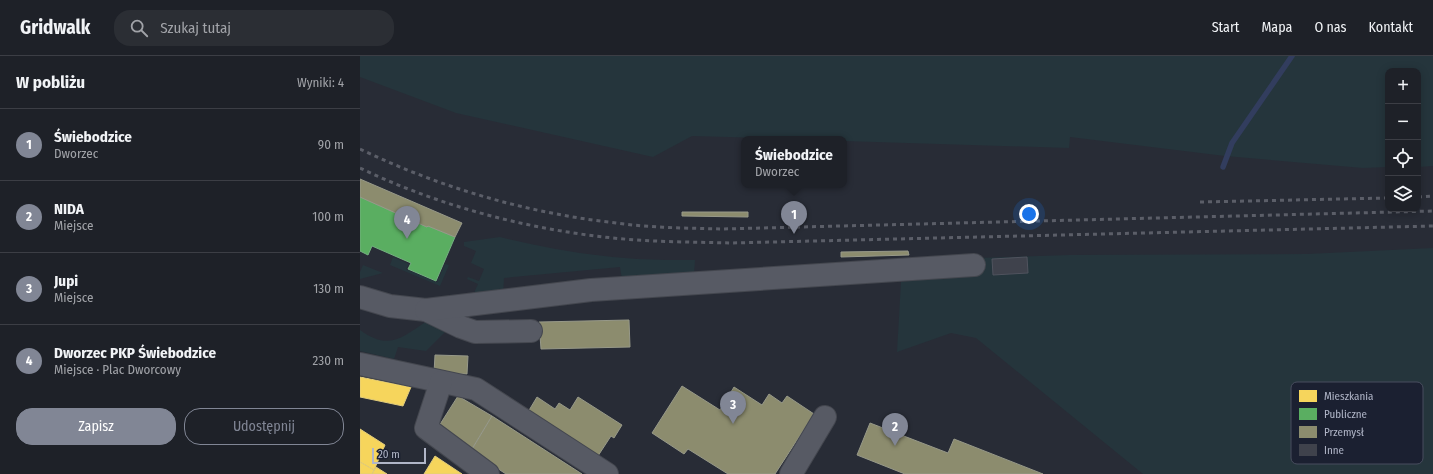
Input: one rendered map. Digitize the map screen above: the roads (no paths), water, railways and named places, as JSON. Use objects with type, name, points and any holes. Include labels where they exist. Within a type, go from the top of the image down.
[{"type":"street","points":[[360,297],[390,306],[426,310],[591,290],[974,265]]},
{"type":"street","points":[[426,310],[475,332],[531,331]]},
{"type":"street","points":[[360,364],[476,389],[606,474]]},
{"type":"street","points":[[434,381],[426,428],[488,474]]},
{"type":"street","points":[[791,474],[825,417]]},
{"type":"waterway","points":[[1223,167],[1232,143],[1292,56]]},
{"type":"railway","points":[[360,149],[422,176],[485,197],[550,213],[583,219],[656,227],[722,229],[1433,211]]},
{"type":"railway","points":[[360,168],[421,194],[484,214],[516,222],[580,234],[672,242],[731,243],[1433,226]]},
{"type":"railway","points":[[1421,197],[1433,196]]},
{"type":"railway","points":[[1200,202],[1385,198]]},
{"type":"place","name":"Świebodzice","points":[[794,234]]},
{"type":"place","name":"Dworzec PKP Świebodzice","points":[[407,239]]},
{"type":"place","name":"Jupi","points":[[733,424]]},
{"type":"place","name":"NIDA","points":[[895,446]]}]
